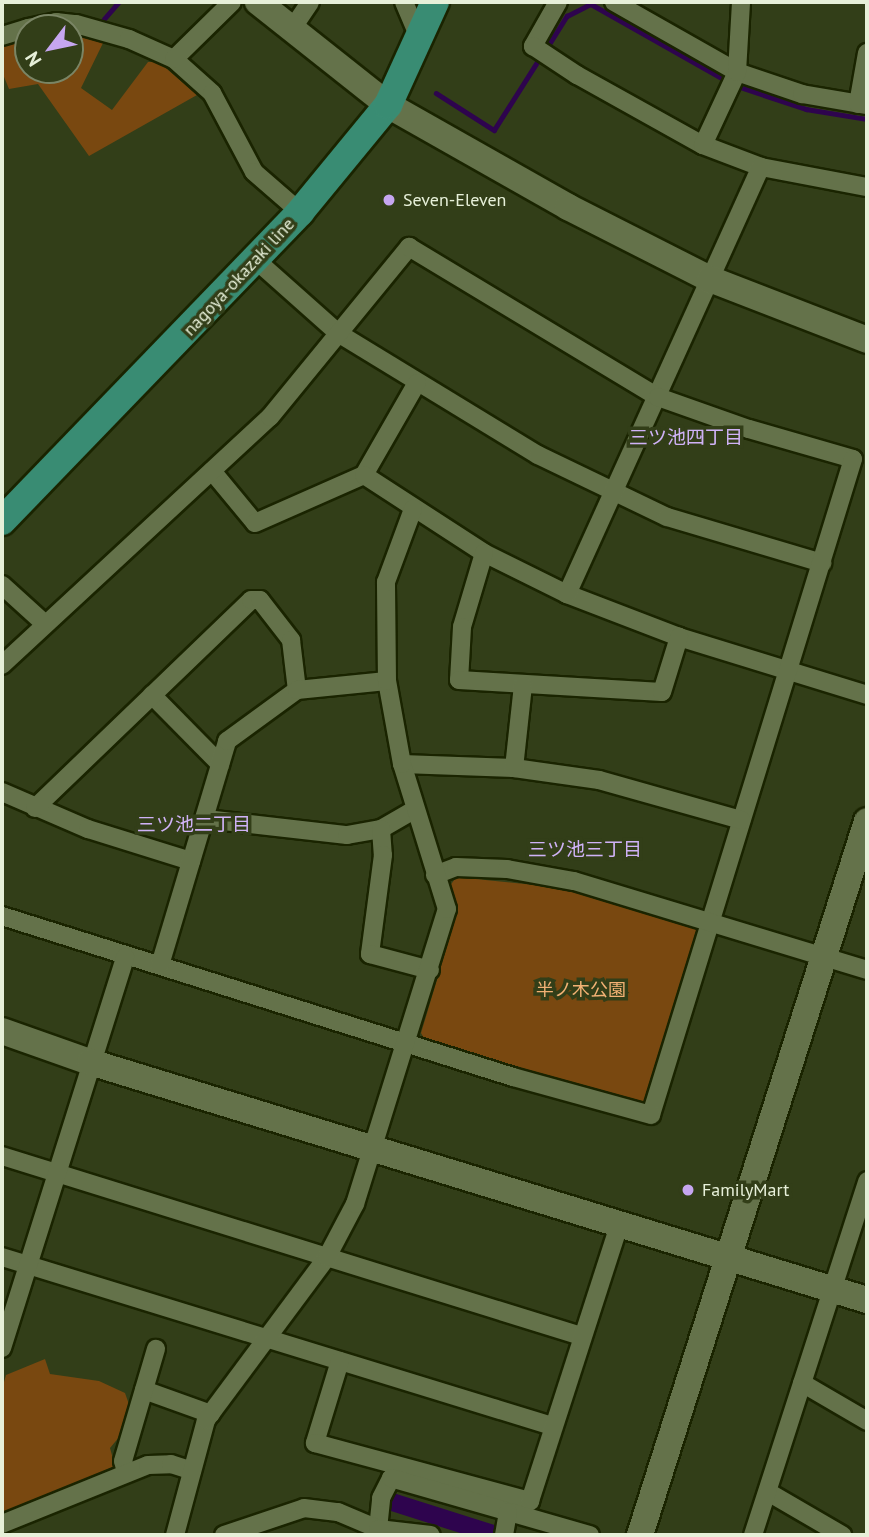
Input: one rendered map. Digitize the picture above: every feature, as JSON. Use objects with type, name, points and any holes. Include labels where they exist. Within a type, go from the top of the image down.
[{"type":"main road","name":"nagoya-okazaki line","points":[[2,521],[257,261],[300,212],[388,106],[435,2]]},
{"type":"street","points":[[174,59],[232,2]]},
{"type":"street","points":[[258,2],[388,106],[568,207],[710,279],[867,340]]},
{"type":"street","points":[[292,29],[310,2]]},
{"type":"street","points":[[404,2],[418,35]]},
{"type":"street","points":[[558,2],[533,46],[703,145],[761,167],[867,187]]},
{"type":"street","points":[[614,2],[737,72],[802,94],[863,105],[867,53]]},
{"type":"street","points":[[703,145],[737,72],[741,2]]},
{"type":"street","points":[[84,26],[129,39],[174,59],[212,93],[254,172],[300,212]]},
{"type":"street","points":[[567,594],[761,167]]},
{"type":"street","points":[[2,665],[270,417],[409,247],[658,397],[749,429],[853,458],[651,1115],[408,1044],[160,965],[125,957],[2,916]]},
{"type":"street","points":[[257,261],[338,333],[417,383],[614,494],[679,521],[822,563]]},
{"type":"street","points":[[212,471],[255,523],[365,475],[417,383]]},
{"type":"street","points":[[365,475],[413,509],[484,553],[567,594],[679,637],[867,695]]},
{"type":"street","points":[[175,1535],[211,1414],[270,1340],[327,1257],[355,1205],[408,1044],[447,909],[414,810],[402,764],[387,681],[386,582],[413,509]]},
{"type":"street","points":[[484,553],[462,627],[459,680],[662,692],[679,637]]},
{"type":"street","points":[[2,585],[45,624]]},
{"type":"street","points":[[35,808],[251,600],[260,600],[290,640],[297,690]]},
{"type":"street","points":[[160,965],[206,819],[227,741],[297,690],[387,681]]},
{"type":"street","points":[[514,768],[523,685]]},
{"type":"street","points":[[152,695],[220,764]]},
{"type":"street","points":[[402,764],[514,768],[599,780],[741,820]]},
{"type":"street","points":[[2,792],[35,808],[191,861]]},
{"type":"street","points":[[206,819],[346,835],[381,829],[414,810]]},
{"type":"street","points":[[640,1535],[867,821]]},
{"type":"street","points":[[381,829],[383,855],[370,954],[430,970]]},
{"type":"street","points":[[435,874],[456,867],[507,869],[574,881],[711,920],[867,970]]},
{"type":"street","points":[[2,1348],[125,957]]},
{"type":"street","points":[[2,1031],[90,1062],[728,1258],[832,1287],[867,1300]]},
{"type":"street","points":[[2,1156],[581,1336]]},
{"type":"street","points":[[753,1535],[832,1287],[866,1193]]},
{"type":"street","points":[[340,1361],[315,1443],[530,1501],[581,1336],[620,1223]]},
{"type":"street","points":[[2,1257],[552,1426]]},
{"type":"street","points":[[126,1472],[122,1461],[156,1349]]},
{"type":"street","points":[[802,1383],[867,1421]]},
{"type":"street","points":[[144,1390],[211,1414]]},
{"type":"street","points":[[2,1524],[126,1472],[171,1464],[192,1471]]},
{"type":"street","points":[[378,1529],[381,1498],[391,1478],[590,1535]]},
{"type":"street","points":[[768,1492],[842,1535]]},
{"type":"street","points":[[224,1535],[304,1508],[338,1512],[378,1529],[431,1535]]},
{"type":"street","points":[[504,1535],[508,1512]]},
{"type":"green space","points":[[84,35],[104,41],[84,82]]},
{"type":"green space","points":[[14,39],[14,84],[38,84],[9,89],[2,72],[2,43]]},
{"type":"green space","points":[[148,62],[159,62],[197,95],[89,156],[38,84],[83,84],[81,88],[112,110]]},
{"type":"green space","name":"半ノ木公園","points":[[456,877],[563,888],[694,926],[699,934],[646,1103],[641,1105],[425,1040],[421,1033],[454,923],[450,886]]},
{"type":"green space","points":[[45,1359],[50,1374],[99,1381],[125,1393],[131,1410],[125,1430],[110,1448],[115,1466],[2,1518],[2,1389],[6,1375]]},
{"type":"waterway","points":[[104,19],[119,2]]},
{"type":"waterway","points":[[546,49],[567,16],[591,4],[729,82]]},
{"type":"waterway","points":[[436,93],[494,130],[541,56]]},
{"type":"waterway","points":[[737,86],[806,109],[867,119]]},
{"type":"waterway","points":[[389,1501],[496,1535]]},
{"type":"place","name":"Seven-Eleven","points":[[389,200]]},
{"type":"place","name":"FamilyMart","points":[[688,1190]]},
{"type":"district","name":"三ツ池四丁目","points":[[686,438]]},
{"type":"district","name":"三ツ池二丁目","points":[[194,825]]},
{"type":"district","name":"三ツ池三丁目","points":[[585,850]]}]
